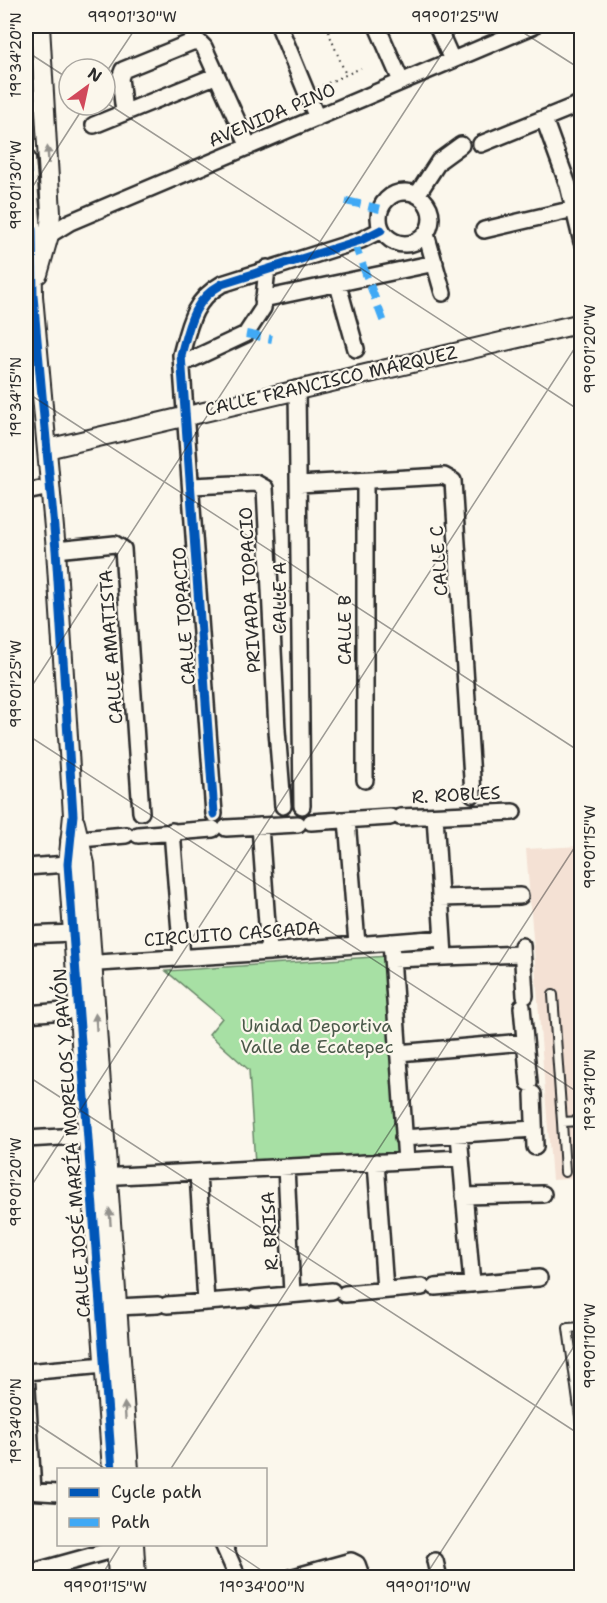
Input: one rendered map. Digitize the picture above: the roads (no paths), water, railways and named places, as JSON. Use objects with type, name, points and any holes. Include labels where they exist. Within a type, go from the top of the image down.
[{"type":"street","name":"CALLE JOSÉ MARÍA MORELOS Y PAVÓN","points":[[33,296],[49,235],[51,213],[40,26]]},
{"type":"street","points":[[279,26],[317,117]]},
{"type":"street","points":[[377,26],[401,81]]},
{"type":"street","points":[[437,26],[452,60]]},
{"type":"street","name":"AVENIDA PINO","points":[[29,253],[49,235],[70,222],[533,26]]},
{"type":"street","points":[[124,112],[120,78],[123,70],[192,42],[202,44],[249,147]]},
{"type":"street","points":[[94,125],[215,76]]},
{"type":"street","points":[[481,144],[582,103]]},
{"type":"street","points":[[544,118],[561,162],[582,242]]},
{"type":"street","points":[[417,195],[439,161],[461,145]]},
{"type":"street","name":"CALLE JOSÉ MARÍA MORELOS Y PAVÓN","points":[[26,159],[29,253],[56,550],[75,840],[85,864],[84,964],[112,1364],[112,1468]]},
{"type":"street","points":[[403,192],[417,195],[426,202],[430,213],[430,224],[426,234],[415,242],[402,244],[390,240],[381,230],[378,219],[380,209],[389,197],[403,192]]},
{"type":"street","points":[[484,230],[574,209]]},
{"type":"street","name":"CALLE TOPACIO","points":[[218,824],[181,355],[191,315],[208,291],[222,284],[361,240],[381,230]]},
{"type":"street","points":[[426,234],[443,293]]},
{"type":"street","points":[[264,299],[435,263]]},
{"type":"street","points":[[182,364],[246,334],[257,321],[264,299],[267,268]]},
{"type":"street","points":[[338,285],[356,349]]},
{"type":"street","name":"CALLE FRANCISCO MÁRQUEZ","points":[[47,449],[582,323]]},
{"type":"street","name":"CALLE A","points":[[297,389],[302,806]]},
{"type":"street","name":"CALLE C","points":[[298,484],[444,476],[453,481],[473,794]]},
{"type":"street","name":"CALLE B","points":[[365,481],[365,780]]},
{"type":"street","name":"PRIVADA TOPACIO","points":[[192,486],[256,483],[265,488],[283,806]]},
{"type":"street","points":[[26,492],[50,487]]},
{"type":"street","name":"CALLE AMATISTA","points":[[56,550],[115,544],[123,549],[141,812]]},
{"type":"street","points":[[277,730],[300,729]]},
{"type":"street","name":"R. ROBLES","points":[[75,840],[172,831],[218,824],[260,826],[513,812]]},
{"type":"street","points":[[435,816],[444,956]]},
{"type":"street","points":[[347,820],[357,944]]},
{"type":"street","points":[[260,826],[269,952]]},
{"type":"street","points":[[172,831],[182,957]]},
{"type":"street","name":"CALLE JOSÉ MARÍA MORELOS Y PAVÓN","points":[[75,840],[69,864],[73,933],[84,964],[78,1010],[97,1135]]},
{"type":"street","points":[[26,867],[69,864]]},
{"type":"street","points":[[441,898],[520,896]]},
{"type":"street","points":[[26,935],[73,933]]},
{"type":"street","name":"CIRCUITO CASCADA","points":[[84,964],[442,938]]},
{"type":"street","points":[[391,942],[406,1161]]},
{"type":"street","points":[[392,959],[521,950],[524,1042],[536,1147]]},
{"type":"street","points":[[26,1014],[78,1010]]},
{"type":"street","points":[[398,1053],[524,1042]]},
{"type":"street","points":[[404,1138],[533,1129]]},
{"type":"street","points":[[26,1139],[97,1135]]},
{"type":"street","points":[[459,1135],[472,1284]]},
{"type":"street","points":[[100,1177],[461,1158]]},
{"type":"street","points":[[376,1162],[385,1290]]},
{"type":"street","name":"R. BRISA","points":[[286,1167],[292,1294]]},
{"type":"street","points":[[198,1173],[206,1302]]},
{"type":"street","name":"CALLE JOSÉ MARÍA MORELOS Y PAVÓN","points":[[100,1177],[117,1307],[112,1364],[129,1468]]},
{"type":"street","points":[[464,1196],[543,1194]]},
{"type":"street","name":"R. BRISA","points":[[117,1307],[539,1278]]},
{"type":"street","points":[[57,1493],[29,1491],[26,1372],[112,1364]]},
{"type":"street","points":[[134,1546],[136,1578]]},
{"type":"street","points":[[223,1546],[238,1578]]},
{"type":"street","points":[[26,1574],[116,1547],[118,1578]]},
{"type":"street","points":[[290,1578],[348,1561],[354,1562],[362,1578]]},
{"type":"street","points":[[435,1561],[439,1578]]},
{"type":"lane","points":[[553,995],[565,1172]]},
{"type":"lane","points":[[562,1122],[582,1121]]},
{"type":"lane","points":[[582,1327],[568,1328],[582,1431]]},
{"type":"park label","name":"Unidad Deportiva Valle de Ecatepec","points":[[317,1036]]}]
